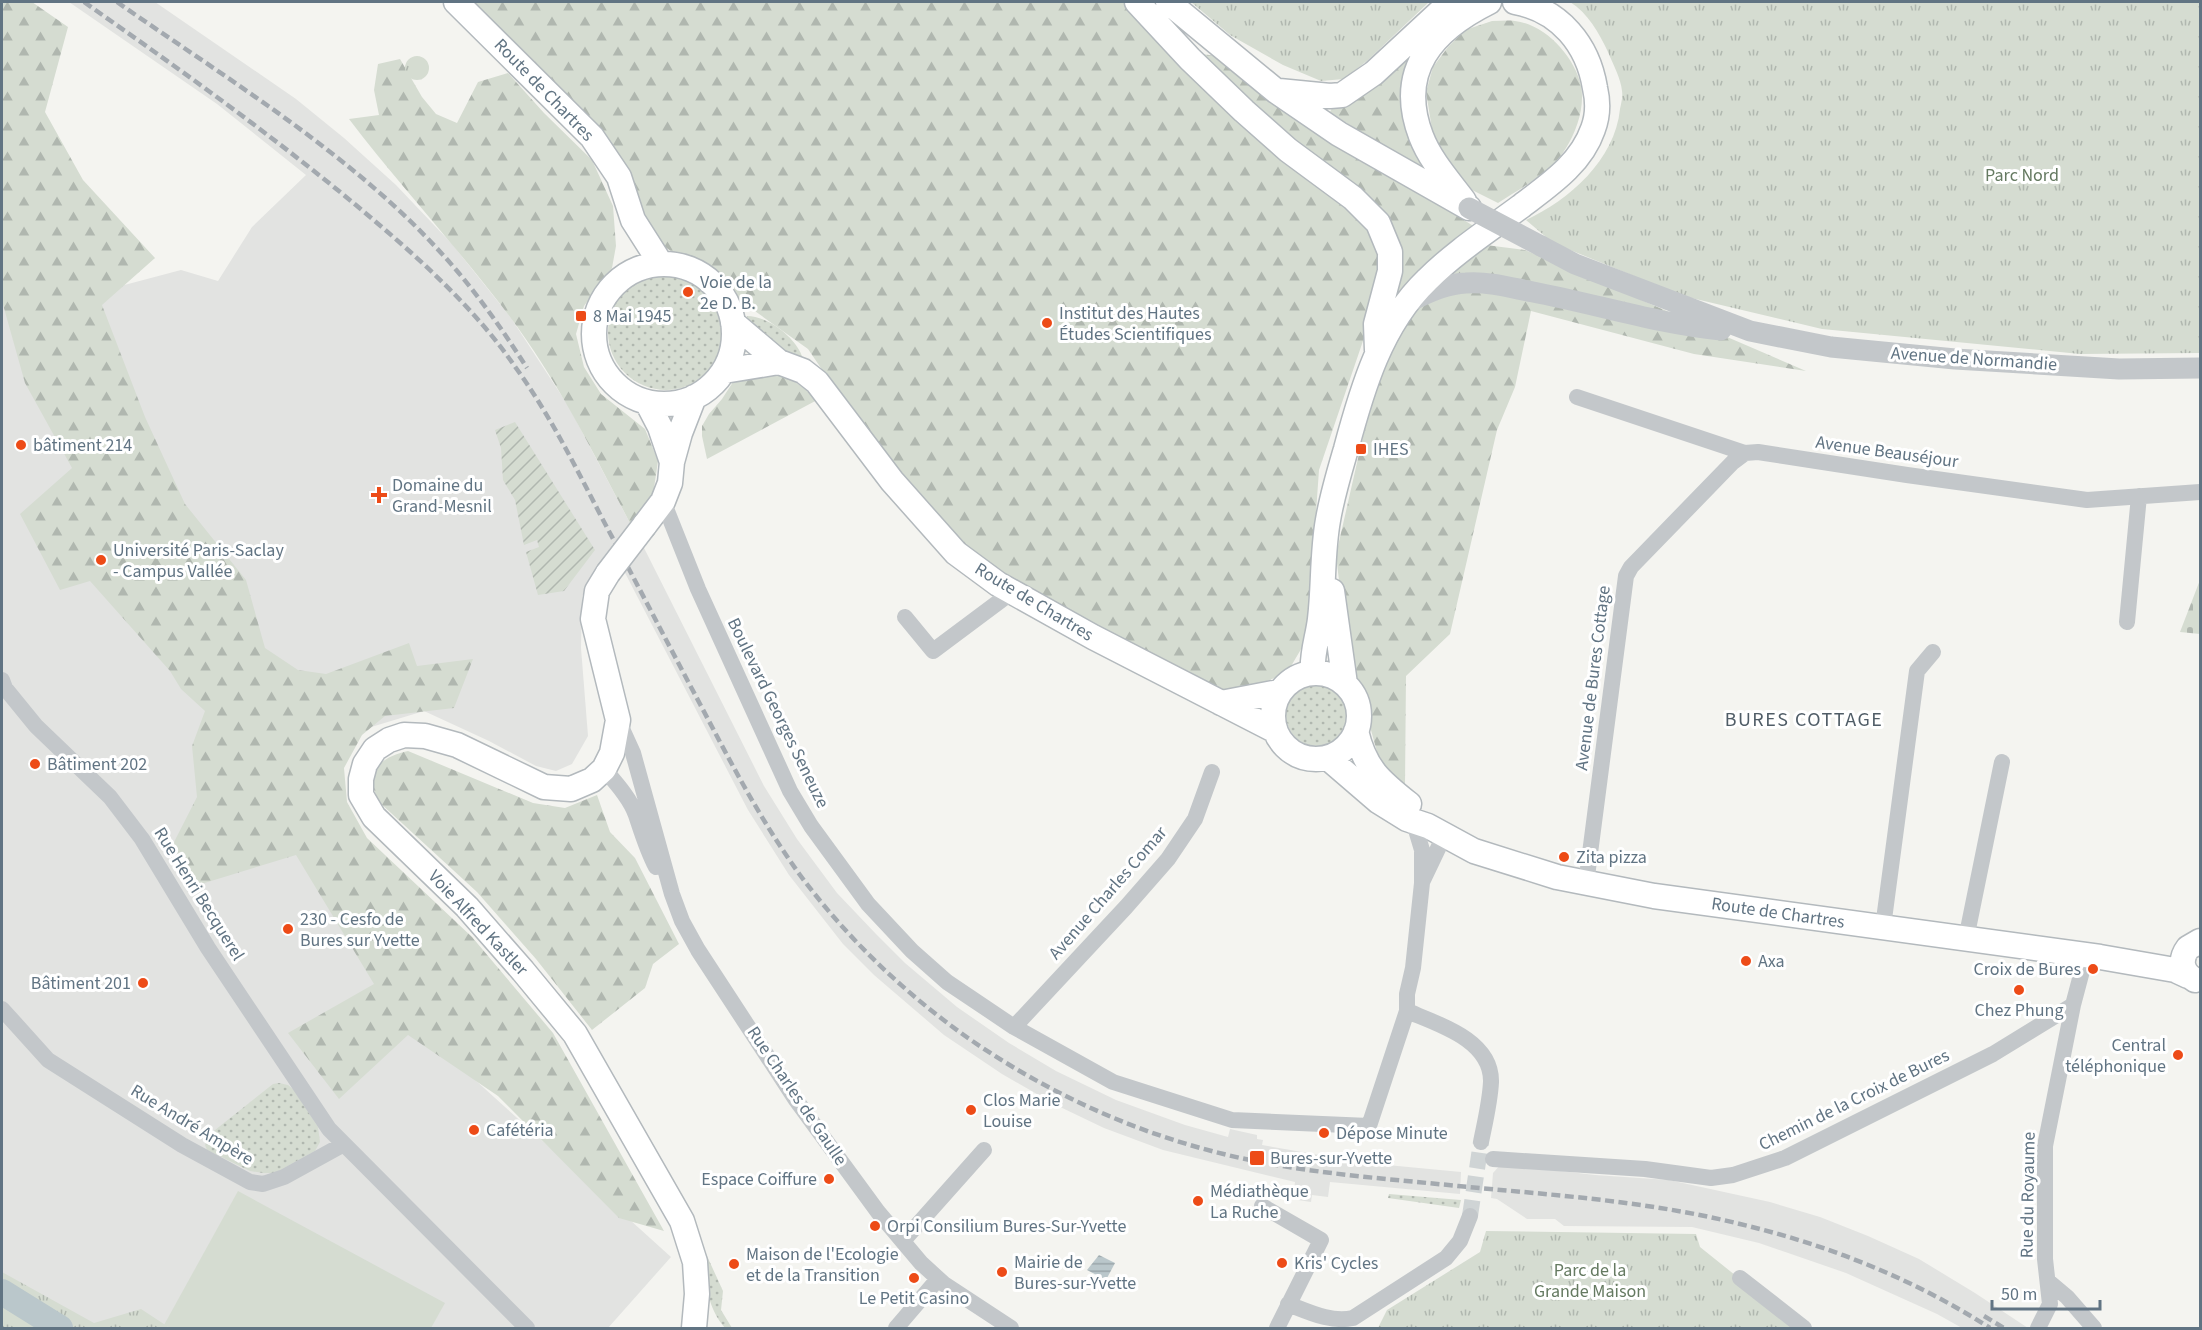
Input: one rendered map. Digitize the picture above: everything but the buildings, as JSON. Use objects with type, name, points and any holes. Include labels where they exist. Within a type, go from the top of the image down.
[{"type":"main road","name":"Route de Chartres","points":[[456,2],[592,137],[618,177],[633,220],[661,264]]},
{"type":"main road","points":[[1137,2],[1190,59],[1244,111],[1288,150],[1353,198],[1378,223],[1390,252],[1387,290],[1376,324],[1378,353]]},
{"type":"main road","points":[[1168,2],[1276,91],[1339,134],[1469,208]]},
{"type":"main road","points":[[1276,91],[1330,96],[1342,94],[1374,73],[1441,12],[1460,2],[1465,2]]},
{"type":"main road","points":[[1469,208],[1431,155],[1421,136],[1415,113],[1413,91],[1416,71],[1425,51],[1452,23],[1489,2]]},
{"type":"main road","points":[[1313,673],[1311,660],[1320,619],[1328,521],[1354,419],[1378,353],[1407,302],[1427,280],[1452,258],[1560,177],[1583,152],[1594,127],[1598,101],[1592,69],[1578,40],[1554,17],[1527,4],[1515,2]]},
{"type":"main road","name":"Route de Chartres","points":[[628,273],[633,220]]},
{"type":"main road","points":[[661,264],[682,267],[702,275],[718,290],[729,308],[733,323],[734,339],[731,356],[724,371],[711,386],[694,398],[671,404],[648,402],[630,396],[615,385],[604,370],[596,353],[593,335],[596,317],[603,299],[614,285],[628,273],[661,264]]},
{"type":"main road","name":"Route de Chartres","points":[[733,323],[779,362],[803,371],[817,382],[892,481],[956,553],[1012,592],[1093,637],[1274,730]]},
{"type":"main road","points":[[724,371],[779,362]]},
{"type":"main road","name":"Rue Charles de Gaulle","points":[[604,769],[612,753],[618,720],[593,619],[597,591],[663,501],[670,483],[672,462],[680,433],[694,398]]},
{"type":"main road","name":"Rue Charles de Gaulle","points":[[648,402],[660,427],[672,462]]},
{"type":"main road","points":[[1323,565],[1333,593],[1345,684],[1356,702],[1359,717],[1356,731],[1345,748],[1328,758],[1314,760],[1296,754],[1280,742],[1274,730],[1272,711],[1279,693],[1294,679],[1313,673],[1324,674],[1345,684]]},
{"type":"main road","points":[[1221,703],[1279,693]]},
{"type":"main road","name":"Route de Chartres","points":[[1356,731],[1363,756],[1377,778],[1408,804],[1426,827]]},
{"type":"main road","name":"Voie Alfred Kastler","points":[[604,769],[581,786],[558,790],[532,782],[457,745],[425,736],[404,735],[389,740],[375,749],[365,764],[361,779],[361,795],[374,817],[467,907],[575,1034],[682,1221],[695,1262],[698,1294],[694,1329]]},
{"type":"main road","name":"Route de Chartres","points":[[1328,758],[1378,801],[1464,847],[1501,861],[1586,884],[1642,894],[2138,963],[2154,968],[2175,970],[2194,979]]},
{"type":"main road","name":"Route de Chartres","points":[[2138,963],[2163,959],[2195,942]]},
{"type":"main road","points":[[2194,979],[2182,961],[2195,942]]},
{"type":"street","points":[[1469,208],[1575,264],[1750,331]]},
{"type":"street","points":[[1407,302],[1442,286],[1467,282],[1485,283],[1576,300],[1667,321],[1719,330],[1750,331]]},
{"type":"street","name":"Avenue de Normandie","points":[[1750,331],[1831,347],[1954,359],[2119,369],[2200,368]]},
{"type":"street","name":"Avenue Beauséjour","points":[[1577,397],[1745,453],[1758,452],[2087,500],[2200,492]]},
{"type":"street","name":"Avenue de Bures Cottage","points":[[1586,884],[1626,576],[1631,567],[1733,462],[1745,453]]},
{"type":"street","points":[[2127,622],[2139,496]]},
{"type":"street","name":"Boulevard Georges Seneuze","points":[[663,501],[698,589],[790,791],[867,904],[912,951],[947,982],[1014,1027],[1113,1082],[1232,1120],[1369,1126],[1407,1011]]},
{"type":"street","points":[[905,617],[933,651],[1012,592]]},
{"type":"street","points":[[1883,927],[1917,671],[1933,652]]},
{"type":"street","name":"Rue Henri Becquerel","points":[[2,680],[5,688],[36,726],[110,796],[142,839],[208,948],[329,1129],[344,1144]]},
{"type":"street","name":"Rue Charles de Gaulle","points":[[618,720],[633,753],[672,894],[682,921],[698,950],[796,1100],[878,1212],[921,1263],[941,1282],[1011,1329]]},
{"type":"street","points":[[1966,939],[2002,762]]},
{"type":"street","name":"Rue Charles de Gaulle","points":[[604,769],[618,785],[635,813],[651,857],[672,894]]},
{"type":"street","name":"Avenue Charles Comar","points":[[1014,1027],[1168,859],[1195,819],[1212,772]]},
{"type":"street","points":[[1422,883],[1421,839],[1416,830],[1426,827],[1422,883],[1413,968],[1407,994],[1407,1011],[1464,1038],[1473,1044],[1485,1060],[1491,1079],[1481,1142]]},
{"type":"street","name":"Rue du Royaume","points":[[2038,1329],[2050,1304],[2045,1259],[2045,1146],[2073,1005],[2086,956]]},
{"type":"street","name":"Chemin de la Croix de Bures","points":[[1493,1159],[1645,1169],[1711,1178],[1733,1176],[1785,1158],[1993,1054],[2073,1005]]},
{"type":"street","name":"Rue André Ampère","points":[[2,1009],[48,1060],[182,1145],[250,1182],[263,1184],[284,1177],[344,1144]]},
{"type":"street","points":[[344,1144],[527,1329]]},
{"type":"street","points":[[903,1241],[984,1150]]},
{"type":"street","points":[[1262,1206],[1321,1240],[1277,1329]]},
{"type":"street","points":[[1288,1304],[1330,1319],[1353,1318],[1446,1258],[1460,1241],[1470,1215]]},
{"type":"street","points":[[1740,1278],[1804,1329]]},
{"type":"street","points":[[2048,1281],[2067,1297],[2094,1329]]},
{"type":"street","points":[[896,1329],[941,1282]]},
{"type":"shaded area","name":"Université Paris-Saclay - Campus Vallée","points":[[2,2],[43,111],[98,292],[181,270],[218,281],[252,227],[306,175],[217,104],[69,2],[155,2],[296,99],[344,138],[396,185],[452,244],[511,318],[569,407],[631,525],[593,576],[582,596],[581,648],[588,736],[572,764],[556,771],[536,766],[424,711],[368,728],[262,773],[422,1032],[671,1257],[608,1328],[2,1328]]},
{"type":"shaded area","points":[[642,544],[764,786],[797,839],[837,893],[876,934],[905,963],[957,1007],[1009,1043],[1056,1071],[1116,1100],[1185,1125],[1228,1137],[1230,1129],[1257,1135],[1257,1139],[1263,1140],[1262,1145],[1366,1163],[1461,1172],[1460,1194],[1330,1182],[1328,1197],[1312,1195],[1311,1202],[1298,1200],[1299,1192],[1294,1191],[1295,1182],[1163,1150],[1104,1128],[1056,1105],[1002,1074],[944,1035],[874,975],[843,944],[789,875],[748,810],[623,569]]},
{"type":"shaded area","points":[[1501,1164],[1595,1175],[1669,1180],[1770,1202],[1820,1217],[1919,1259],[2028,1328],[1962,1328],[1937,1314],[1846,1273],[1759,1243],[1692,1227],[1564,1226],[1555,1219],[1527,1219],[1497,1199],[1491,1198],[1493,1173]]},
{"type":"shaded area","points":[[1099,1255],[1115,1263],[1106,1280],[1087,1270]]},
{"type":"green space","points":[[2,2],[32,2],[68,27],[45,112],[83,180],[155,258],[102,305],[145,417],[185,504],[246,580],[265,648],[298,670],[326,674],[409,643],[417,666],[473,659],[454,708],[385,716],[362,735],[344,768],[347,802],[367,838],[472,937],[553,1033],[664,1231],[619,1218],[498,1096],[408,1035],[339,1099],[288,1033],[374,984],[296,855],[198,885],[172,846],[197,797],[192,746],[205,711],[181,689],[170,671],[90,581],[60,590],[20,514],[72,468],[25,383],[2,301]]},
{"type":"green space","name":"Institut des Hautes Études Scientifiques","points":[[469,2],[1128,2],[1166,48],[1215,56],[1325,133],[1475,227],[1364,338],[1319,470],[1307,639],[1287,673],[1237,693],[1206,688],[1020,589],[959,546],[893,474],[808,349],[661,244],[543,71]]},
{"type":"green space","points":[[1191,2],[1429,2],[1368,60],[1344,79],[1321,81],[1283,65],[1230,35]]},
{"type":"green space","name":"Parc Nord","points":[[1570,2],[2200,2],[2200,353],[2080,354],[1822,329],[1683,296],[1553,243],[1526,220],[1542,212],[1573,190],[1599,161],[1616,128],[1622,96],[1618,77],[1601,38],[1588,18]]},
{"type":"green space","points":[[1492,21],[1526,23],[1547,35],[1565,53],[1572,64],[1578,75],[1582,94],[1577,126],[1560,157],[1535,179],[1498,203],[1466,187],[1433,135],[1426,92],[1433,67],[1448,47],[1465,30]]},
{"type":"green space","points":[[1414,53],[1425,161],[1415,168],[1330,112],[1334,104]]},
{"type":"green space","points":[[417,56],[425,60],[429,68],[425,76],[417,80],[409,76],[405,68],[409,60]]},
{"type":"green space","points":[[400,59],[422,97],[436,114],[457,123],[478,82],[508,73],[544,113],[592,160],[613,206],[616,246],[612,268],[584,306],[576,334],[584,367],[601,394],[645,429],[658,461],[653,495],[631,525],[575,418],[527,341],[491,292],[349,119],[379,115],[374,90],[378,64]]},
{"type":"green space","points":[[1486,245],[1525,250],[1806,371],[1694,354],[1531,311],[1515,387],[1497,430],[1450,634],[1406,676],[1405,785],[1384,777],[1346,640],[1336,555],[1369,410],[1399,314]]},
{"type":"green space","points":[[666,274],[688,278],[707,291],[720,310],[724,332],[720,354],[707,373],[688,386],[666,390],[644,386],[625,373],[612,354],[608,332],[612,310],[625,291],[644,278]]},
{"type":"green space","points":[[747,316],[764,320],[781,330],[795,343],[803,359],[775,351],[747,323]]},
{"type":"green space","points":[[767,374],[788,377],[819,399],[707,459],[702,426],[709,414],[733,382]]},
{"type":"green space","points":[[515,422],[595,550],[564,591],[538,595],[526,552],[539,547],[537,540],[524,545],[515,500],[503,480],[501,448],[495,430]]},
{"type":"green space","points":[[2200,580],[2200,634],[2180,632]]},
{"type":"green space","points":[[1317,684],[1329,686],[1339,693],[1346,703],[1348,715],[1346,727],[1339,737],[1329,744],[1317,746],[1305,744],[1295,737],[1288,727],[1286,715],[1288,703],[1295,693],[1305,686]]},
{"type":"green space","points":[[408,751],[533,803],[565,808],[597,795],[610,832],[635,858],[679,944],[653,964],[645,988],[592,1030],[536,959],[477,892],[379,802],[369,778],[386,760]]},
{"type":"green space","points":[[273,1084],[288,1085],[294,1090],[318,1127],[320,1142],[315,1151],[275,1173],[263,1173],[250,1171],[207,1150],[205,1145],[210,1134]]},
{"type":"green space","points":[[238,1191],[445,1303],[431,1328],[171,1328],[164,1325]]},
{"type":"green space","points":[[1389,1194],[1461,1200],[1459,1208],[1388,1198]]},
{"type":"green space","name":"Parc de la Grande Maison","points":[[1486,1231],[1696,1234],[1700,1247],[1801,1328],[1378,1328],[1387,1310],[1480,1252]]},
{"type":"green space","points":[[702,1245],[723,1291],[721,1310],[732,1328],[725,1328],[713,1309],[705,1279]]},
{"type":"green space","points":[[2,1272],[94,1323],[141,1309],[170,1328],[2,1328]]},
{"type":"waterway","points":[[2,1292],[60,1328]]},
{"type":"tunnel","points":[[1470,1216],[1481,1142]]},
{"type":"railway","points":[[84,2],[286,149],[374,220],[440,279],[499,344],[551,422],[735,770],[786,855],[818,898],[856,942],[921,1002],[968,1038],[1000,1059],[1068,1097],[1138,1128],[1212,1151],[1301,1169],[1635,1204],[1705,1216],[1773,1232],[1838,1253],[1901,1279],[1990,1328]]},
{"type":"railway","points":[[117,2],[288,120],[370,184],[408,219],[455,268],[488,310],[527,368]]},
{"type":"railway","points":[[1984,1316],[2004,1328]]},
{"type":"place","name":"Voie de la 2e D. B.","points":[[688,292]]},
{"type":"place","name":"8 Mai 1945","points":[[581,316]]},
{"type":"place","name":"Institut des Hautes Études Scientifiques","points":[[1047,323]]},
{"type":"place","name":"bâtiment 214","points":[[21,445]]},
{"type":"place","name":"IHES","points":[[1361,449]]},
{"type":"place","name":"Domaine du Grand-Mesnil","points":[[379,495]]},
{"type":"place","name":"Université Paris-Saclay - Campus Vallée","points":[[101,560]]},
{"type":"place","name":"Bâtiment 202","points":[[35,764]]},
{"type":"place","name":"Zita pizza","points":[[1564,857]]},
{"type":"place","name":"230 - Cesfo de Bures sur Yvette","points":[[288,929]]},
{"type":"place","name":"Axa","points":[[1746,961]]},
{"type":"place","name":"Croix de Bures","points":[[2093,969]]},
{"type":"place","name":"Bâtiment 201","points":[[143,983]]},
{"type":"place","name":"Chez Phung","points":[[2019,990]]},
{"type":"place","name":"Central téléphonique","points":[[2178,1055]]},
{"type":"place","name":"Clos Marie Louise","points":[[971,1110]]},
{"type":"place","name":"Cafétéria","points":[[474,1130]]},
{"type":"place","name":"Dépose Minute","points":[[1324,1133]]},
{"type":"place","name":"Bures-sur-Yvette","points":[[1257,1158]]},
{"type":"place","name":"Espace Coiffure","points":[[829,1179]]},
{"type":"place","name":"Médiathèque La Ruche","points":[[1198,1201]]},
{"type":"place","name":"Orpi Consilium Bures-Sur-Yvette","points":[[875,1226]]},
{"type":"place","name":"Kris' Cycles","points":[[1282,1263]]},
{"type":"place","name":"Maison de l'Ecologie et de la Transition","points":[[734,1264]]},
{"type":"place","name":"Mairie de Bures-sur-Yvette","points":[[1002,1272]]},
{"type":"place","name":"Le Petit Casino","points":[[914,1278]]},
{"type":"district","name":"BURES COTTAGE","points":[[1804,720]]}]
